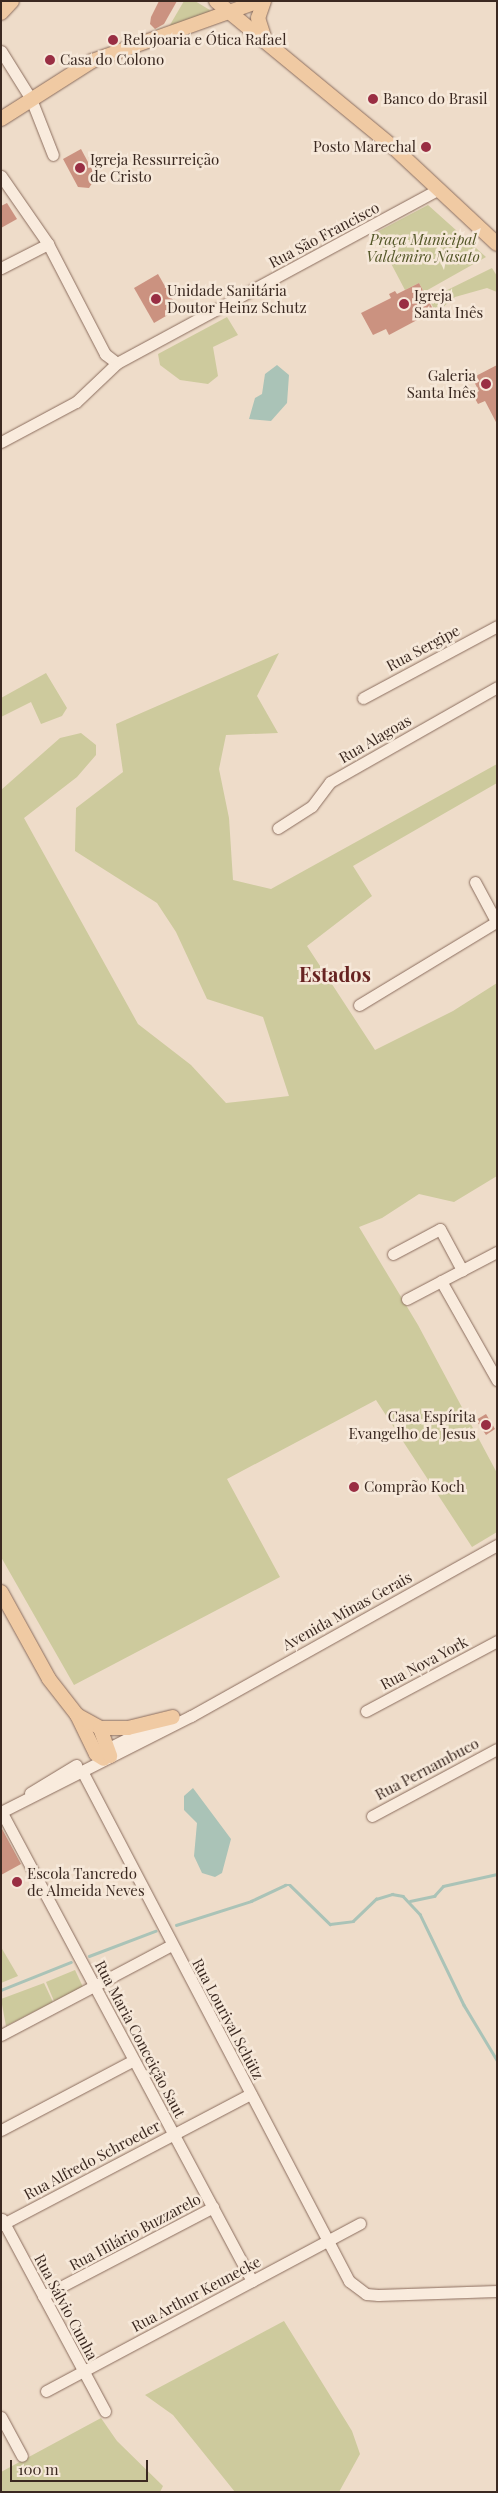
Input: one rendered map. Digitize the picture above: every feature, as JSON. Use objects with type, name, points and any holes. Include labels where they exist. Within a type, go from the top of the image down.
[{"type":"main road","points":[[1,13],[12,1]]},
{"type":"main road","points":[[216,1],[266,39],[439,189],[497,244]]},
{"type":"main road","points":[[1,119],[106,55],[234,13],[260,1]]},
{"type":"main road","points":[[264,1],[258,22],[266,39]]},
{"type":"main road","points":[[1,1592],[49,1679],[78,1715],[105,1754]]},
{"type":"main road","points":[[78,1715],[100,1728],[128,1728],[173,1717]]},
{"type":"main road","points":[[100,1728],[105,1754]]},
{"type":"street","points":[[1,51],[31,99],[53,155]]},
{"type":"street","points":[[1,176],[48,244],[105,354],[117,363]]},
{"type":"street","name":"Rua São Francisco","points":[[1,442],[76,402],[117,363],[439,189]]},
{"type":"street","points":[[1,268],[48,244]]},
{"type":"street","name":"Rua Sergipe","points":[[364,698],[497,626]]},
{"type":"street","name":"Rua Alagoas","points":[[278,828],[312,806],[330,782],[497,687]]},
{"type":"street","points":[[359,1005],[496,923],[475,882]]},
{"type":"street","points":[[393,1254],[440,1229],[462,1270]]},
{"type":"street","points":[[407,1299],[497,1252]]},
{"type":"street","points":[[441,1281],[497,1380]]},
{"type":"street","name":"Avenida Minas Gerais","points":[[3,1811],[49,1780],[212,1703],[497,1545]]},
{"type":"street","name":"Rua Nova York","points":[[366,1711],[497,1641]]},
{"type":"street","name":"Avenida Minas Gerais","points":[[3,1811],[82,1771],[105,1754],[173,1717],[212,1703]]},
{"type":"street","name":"Rua Pernambuco","points":[[372,1816],[497,1749]]},
{"type":"street","name":"Rua Lourival Schütz","points":[[82,1771],[349,2281],[366,2294],[378,2295],[497,2292]]},
{"type":"street","name":"Rua Maria Conceição Saut","points":[[3,1811],[252,2281]]},
{"type":"street","points":[[1,2035],[172,1945]]},
{"type":"street","points":[[1,2130],[134,2060]]},
{"type":"street","name":"Rua Alfredo Schroeder","points":[[2,2222],[251,2094]]},
{"type":"street","name":"Rua Hilário Buzzarelo","points":[[43,2296],[213,2208]]},
{"type":"street","name":"Rua Sálvio Cunha","points":[[2,2222],[105,2411]]},
{"type":"street","name":"Rua Arthur Keunecke","points":[[46,2391],[360,2223]]},
{"type":"street","points":[[1,2417],[22,2456]]},
{"type":"green space","points":[[184,1],[195,1],[218,15],[167,30]]},
{"type":"green space","name":"Praça Municipal Valdemiro Nasato","points":[[428,205],[486,257],[424,292],[419,283],[405,290],[375,233]]},
{"type":"green space","points":[[492,268],[497,276],[497,292],[487,288],[455,297],[436,313],[429,299]]},
{"type":"green space","points":[[227,317],[238,335],[213,347],[218,376],[208,384],[180,380],[160,365],[158,354]]},
{"type":"green space","points":[[279,653],[257,696],[278,733],[226,735],[219,769],[229,818],[233,880],[271,889],[497,764],[497,783],[353,866],[372,896],[307,946],[375,1050],[453,1011],[497,983],[497,1176],[454,1202],[419,1194],[382,1218],[359,1227],[418,1325],[497,1473],[497,1532],[472,1547],[376,1400],[227,1479],[280,1577],[74,1685],[1,1557],[1,790],[60,738],[81,733],[96,745],[96,755],[77,777],[24,818],[138,1024],[191,1065],[226,1103],[289,1096],[263,1017],[207,999],[176,932],[157,903],[75,851],[76,808],[123,772],[116,724]]},
{"type":"green space","points":[[46,673],[67,708],[62,716],[41,724],[31,702],[1,717],[1,698]]},
{"type":"green space","points":[[1,1947],[18,1976],[1,1983]]},
{"type":"green space","points":[[75,1970],[83,1987],[54,2001],[46,1982]]},
{"type":"green space","points":[[44,1983],[53,2002],[6,2026],[1,1999]]},
{"type":"green space","points":[[284,2321],[352,2431],[360,2454],[339,2492],[235,2492],[173,2415],[145,2395]]},
{"type":"green space","points":[[101,2418],[117,2441],[163,2486],[160,2492],[1,2492],[1,2472]]},
{"type":"shaded area","points":[[277,365],[289,375],[287,403],[271,421],[249,419],[255,398],[262,394],[265,374]]},
{"type":"shaded area","points":[[193,1788],[231,1839],[222,1873],[215,1877],[202,1873],[194,1856],[197,1823],[184,1810],[184,1796]]},
{"type":"building","points":[[159,1],[177,1],[164,24],[155,29],[150,24],[151,17]]},
{"type":"building","name":"Igreja Ressurreição de Cristo","points":[[81,149],[96,177],[89,188],[78,187],[63,159]]},
{"type":"building","points":[[7,203],[17,219],[1,228],[1,206]]},
{"type":"building","name":"Unidade Sanitária Doutor Heinz Schutz","points":[[158,274],[178,309],[154,323],[134,288]]},
{"type":"building","name":"Igreja Santa Inês","points":[[419,283],[434,311],[389,335],[386,329],[373,335],[361,313],[391,298],[389,294],[395,291],[397,294]]},
{"type":"building","name":"Galeria Santa Inês","points":[[497,365],[497,424],[485,401],[478,404],[473,395],[479,391],[472,378]]},
{"type":"building","name":"Casa Espírita Evangelho de Jesus","points":[[486,1414],[495,1429],[486,1435],[476,1420]]},
{"type":"building","points":[[1,1827],[21,1864],[1,1875]]},
{"type":"waterway","points":[[410,1901],[434,1896],[443,1886],[497,1874]]},
{"type":"waterway","points":[[176,1925],[251,1901],[285,1885],[290,1885],[330,1924],[353,1921],[376,1899],[392,1894],[403,1896],[420,1914],[464,2005],[497,2060]]},
{"type":"waterway","points":[[89,1956],[155,1931]]},
{"type":"waterway","points":[[1,1990],[71,1962]]},
{"type":"place","name":"Relojoaria e Ótica Rafael","points":[[113,40]]},
{"type":"place","name":"Casa do Colono","points":[[50,60]]},
{"type":"place","name":"Banco do Brasil","points":[[373,99]]},
{"type":"place","name":"Posto Marechal","points":[[426,147]]},
{"type":"place","name":"Igreja Ressurreição de Cristo","points":[[80,168]]},
{"type":"place","name":"Unidade Sanitária Doutor Heinz Schutz","points":[[156,299]]},
{"type":"place","name":"Igreja Santa Inês","points":[[404,304]]},
{"type":"place","name":"Galeria Santa Inês","points":[[486,384]]},
{"type":"place","name":"Casa Espírita Evangelho de Jesus","points":[[486,1425]]},
{"type":"place","name":"Comprão Koch","points":[[354,1487]]},
{"type":"place","name":"Escola Tancredo de Almeida Neves","points":[[17,1882]]},
{"type":"district","name":"Estados","points":[[335,973]]}]
